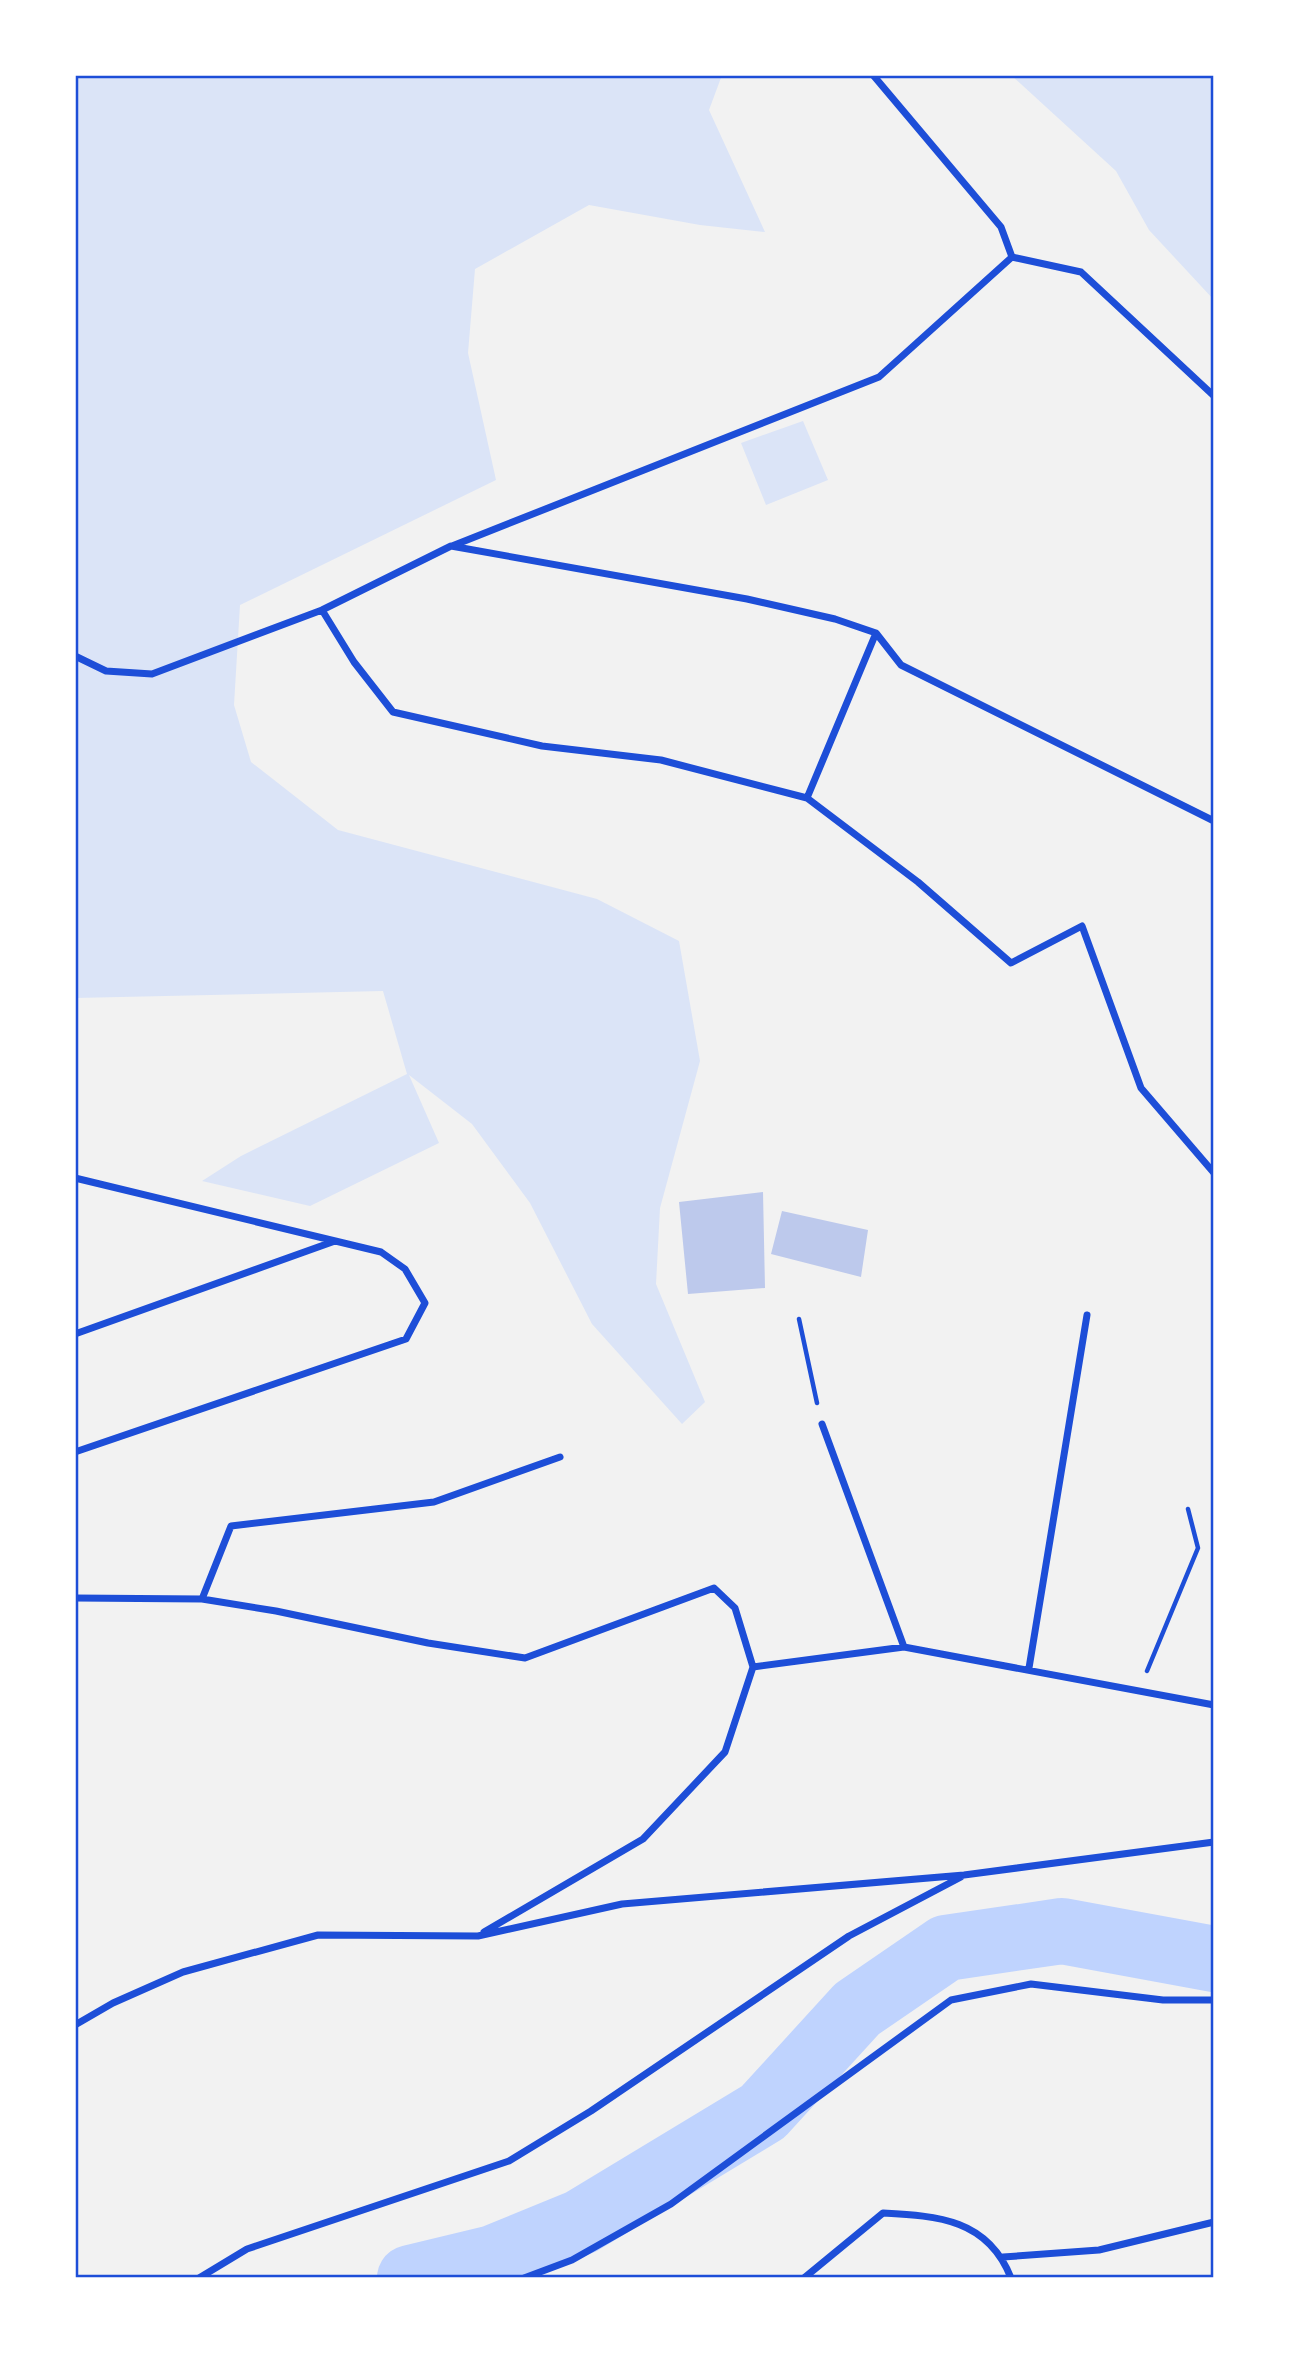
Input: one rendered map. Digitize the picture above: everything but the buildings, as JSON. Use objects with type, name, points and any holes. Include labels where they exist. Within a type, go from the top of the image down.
[{"type":"street","points":[[873,75],[1001,227],[1012,257]]},
{"type":"street","points":[[1012,257],[1082,272],[1214,396]]},
{"type":"street","points":[[75,656],[106,671],[152,674],[322,610],[451,546],[879,377],[1012,257]]},
{"type":"street","points":[[451,546],[747,599],[835,619],[876,633],[901,665],[1214,821]]},
{"type":"street","points":[[322,610],[354,662],[393,712],[542,746],[661,760],[807,798],[918,881],[1011,963],[1082,926],[1141,1088],[1214,1173]]},
{"type":"street","points":[[807,798],[876,633]]},
{"type":"street","points":[[75,1178],[381,1252],[405,1269],[425,1303],[406,1339],[75,1452]]},
{"type":"street","points":[[75,1334],[336,1241]]},
{"type":"street","points":[[1029,1668],[1087,1315]]},
{"type":"street","points":[[822,1423],[904,1647]]},
{"type":"street","points":[[202,1599],[231,1526],[434,1502],[560,1457]]},
{"type":"street","points":[[75,1598],[202,1599],[428,1643],[526,1658],[714,1588],[735,1608],[753,1667],[725,1752],[643,1839],[478,1936]]},
{"type":"street","points":[[753,1667],[904,1647],[1029,1668],[1214,1705]]},
{"type":"street","points":[[75,2025],[113,2003],[183,1972],[318,1935],[478,1936],[622,1904],[964,1875],[1214,1842]]},
{"type":"street","points":[[199,2278],[247,2249],[509,2161],[591,2111],[849,1936],[964,1875]]},
{"type":"street","points":[[524,2278],[572,2260],[671,2204],[951,2000],[1031,1984],[1163,2000],[1214,2000]]},
{"type":"street","points":[[804,2278],[883,2213],[929,2216],[972,2228],[1003,2257],[1011,2278]]},
{"type":"street","points":[[1003,2257],[1100,2250],[1214,2222]]},
{"type":"path","points":[[799,1319],[822,1423]]},
{"type":"path","points":[[1139,1690],[1198,1548],[1188,1509]]},
{"type":"shaded area","points":[[75,75],[722,75],[709,110],[765,232],[700,225],[589,205],[475,269],[468,353],[496,480],[240,605],[234,705],[251,762],[338,830],[597,899],[679,941],[700,1061],[660,1208],[656,1284],[705,1402],[682,1424],[592,1324],[530,1203],[472,1124],[409,1075],[439,1143],[310,1206],[202,1181],[241,1156],[407,1074],[383,991],[75,998]]},
{"type":"shaded area","points":[[1011,75],[1214,75],[1214,300],[1149,230],[1116,171]]},
{"type":"shaded area","points":[[803,421],[828,480],[766,505],[741,443]]},
{"type":"waterway","points":[[410,2278],[493,2258],[581,2222],[763,2112],[857,2009],[946,1948],[1062,1931],[1214,1959]]}]
